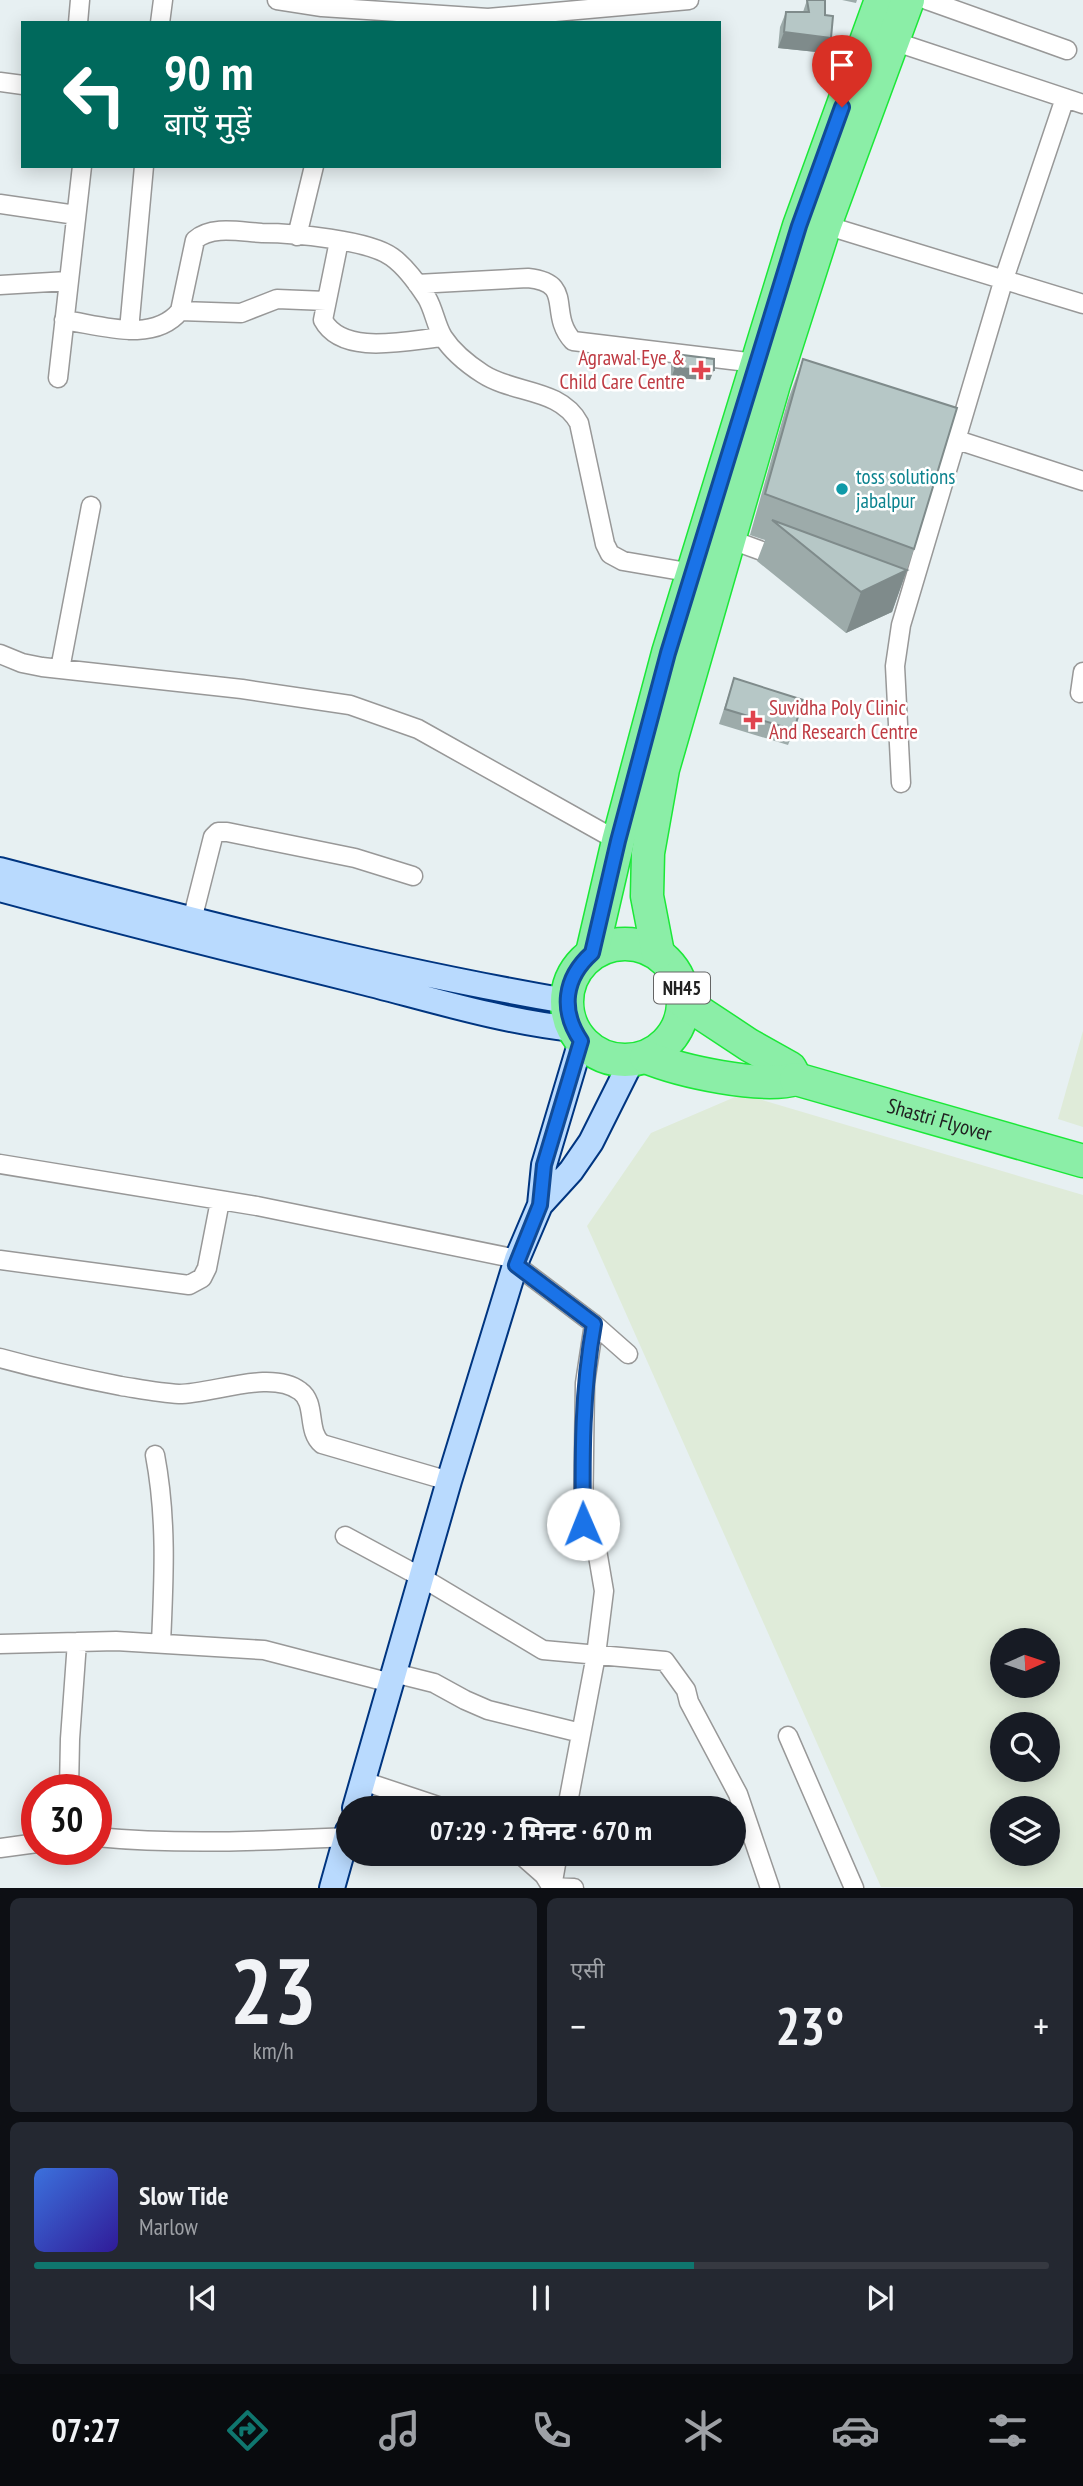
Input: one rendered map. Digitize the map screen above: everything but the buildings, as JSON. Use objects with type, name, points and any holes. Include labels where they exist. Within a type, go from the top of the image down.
[{"type":"highway","name":"NH45","points":[[592,953],[618,841],[668,653],[693,573],[773,378],[799,226],[881,0]]},
{"type":"highway","name":"NH45","points":[[658,953],[647,896],[648,853],[663,769],[773,378],[825,225],[908,0]]},
{"type":"highway","name":"NH45","points":[[639,1059],[658,1050],[673,1035],[682,1016],[684,1002],[677,974],[658,953],[632,943],[618,943],[592,953],[573,974],[573,1024],[604,1057],[618,1060],[639,1059],[718,1076],[775,1082],[796,1079],[790,1068],[749,1045],[684,1002]]},
{"type":"highway","name":"Shastri Flyover","points":[[796,1079],[1083,1161]]},
{"type":"street","points":[[78,21],[80,0]]},
{"type":"street","points":[[160,21],[163,0]]},
{"type":"street","points":[[277,0],[320,15],[527,19],[628,14],[689,0]]},
{"type":"street","points":[[927,0],[1067,50]]},
{"type":"street","points":[[892,41],[1083,104]]},
{"type":"street","points":[[0,82],[21,85]]},
{"type":"street","points":[[901,783],[895,666],[901,625],[900,602],[956,440],[1003,282],[1065,98]]},
{"type":"street","points":[[58,378],[82,168]]},
{"type":"street","points":[[129,330],[144,168]]},
{"type":"street","points":[[297,236],[314,168]]},
{"type":"street","points":[[0,204],[76,215]]},
{"type":"street","points":[[825,225],[1003,282],[1083,304]]},
{"type":"street","points":[[64,320],[129,330],[147,330],[162,326],[180,311],[195,240],[210,231],[297,236],[374,247],[393,258],[417,284],[428,299],[443,337],[484,374],[499,382],[559,401],[573,411],[579,423],[605,544],[610,554],[623,561],[693,573]]},
{"type":"street","points":[[339,241],[323,320],[326,327],[335,335],[363,344],[443,337]]},
{"type":"street","points":[[417,284],[528,278],[542,280],[552,284],[558,295],[560,320],[573,341],[773,378]]},
{"type":"street","points":[[0,285],[68,281]]},
{"type":"street","points":[[180,311],[241,313],[277,299],[326,301]]},
{"type":"street","points":[[930,432],[1083,481]]},
{"type":"street","points":[[60,669],[91,506]]},
{"type":"street","points":[[729,539],[792,562]]},
{"type":"street","points":[[0,654],[22,663],[60,669],[242,689],[350,705],[418,729],[618,841]]},
{"type":"street","points":[[1080,693],[1083,672]]},
{"type":"street","points":[[192,920],[213,837],[218,832],[355,858],[413,876]]},
{"type":"street","points":[[0,870],[192,920],[481,986],[573,1024]]},
{"type":"street","points":[[0,889],[176,937],[481,1012],[545,1026],[573,1024]]},
{"type":"street","points":[[359,1796],[449,1480],[517,1262],[540,1205],[544,1165],[573,1024]]},
{"type":"street","points":[[540,1205],[571,1171],[591,1142],[639,1059]]},
{"type":"street","points":[[0,1164],[257,1206],[517,1262],[628,1354]]},
{"type":"street","points":[[0,1260],[189,1285],[202,1278],[206,1268],[220,1201]]},
{"type":"street","points":[[569,1796],[596,1655],[604,1591],[597,1550],[583,1524],[582,1452],[586,1367],[594,1324]]},
{"type":"street","points":[[0,1359],[74,1377],[181,1394],[243,1384],[283,1383],[299,1390],[305,1396],[315,1438],[322,1444],[449,1480]]},
{"type":"street","points":[[155,1455],[163,1495],[165,1571],[161,1643]]},
{"type":"street","points":[[345,1536],[421,1577],[543,1650],[665,1661],[686,1690],[689,1702],[738,1794],[770,1888]]},
{"type":"street","points":[[69,1774],[77,1642]]},
{"type":"street","points":[[0,1644],[161,1643],[264,1650],[392,1678],[434,1683],[488,1710],[581,1733]]},
{"type":"street","points":[[788,1736],[854,1888]]},
{"type":"street","points":[[363,1781],[408,1796]]},
{"type":"street","points":[[112,1839],[146,1842],[254,1842],[336,1835]]},
{"type":"street","points":[[0,1848],[21,1845]]},
{"type":"street","points":[[332,1888],[338,1866]]},
{"type":"street","points":[[534,1866],[552,1887]]},
{"type":"street","points":[[552,1887],[556,1866]]},
{"type":"street","points":[[552,1887],[574,1888]]},
{"type":"shaded area","points":[[1083,1031],[1083,1127],[1058,1119]]},
{"type":"shaded area","points":[[742,1094],[1083,1195],[1083,1887],[881,1887],[587,1226],[651,1133]]},
{"type":"place","name":"Agrawal Eye & Child Care Centre","points":[[701,370]]},
{"type":"place","name":"toss solutions jabalpur","points":[[842,489]]},
{"type":"place","name":"Suvidha Poly Clinic And Research Centre","points":[[753,720]]},
{"type":"route","points":[[583,1524],[585,1383],[594,1324],[516,1265],[540,1205],[544,1165],[581,1041],[568,1016],[568,988],[581,962],[592,953],[618,841],[668,653],[799,226],[842,107]]}]
